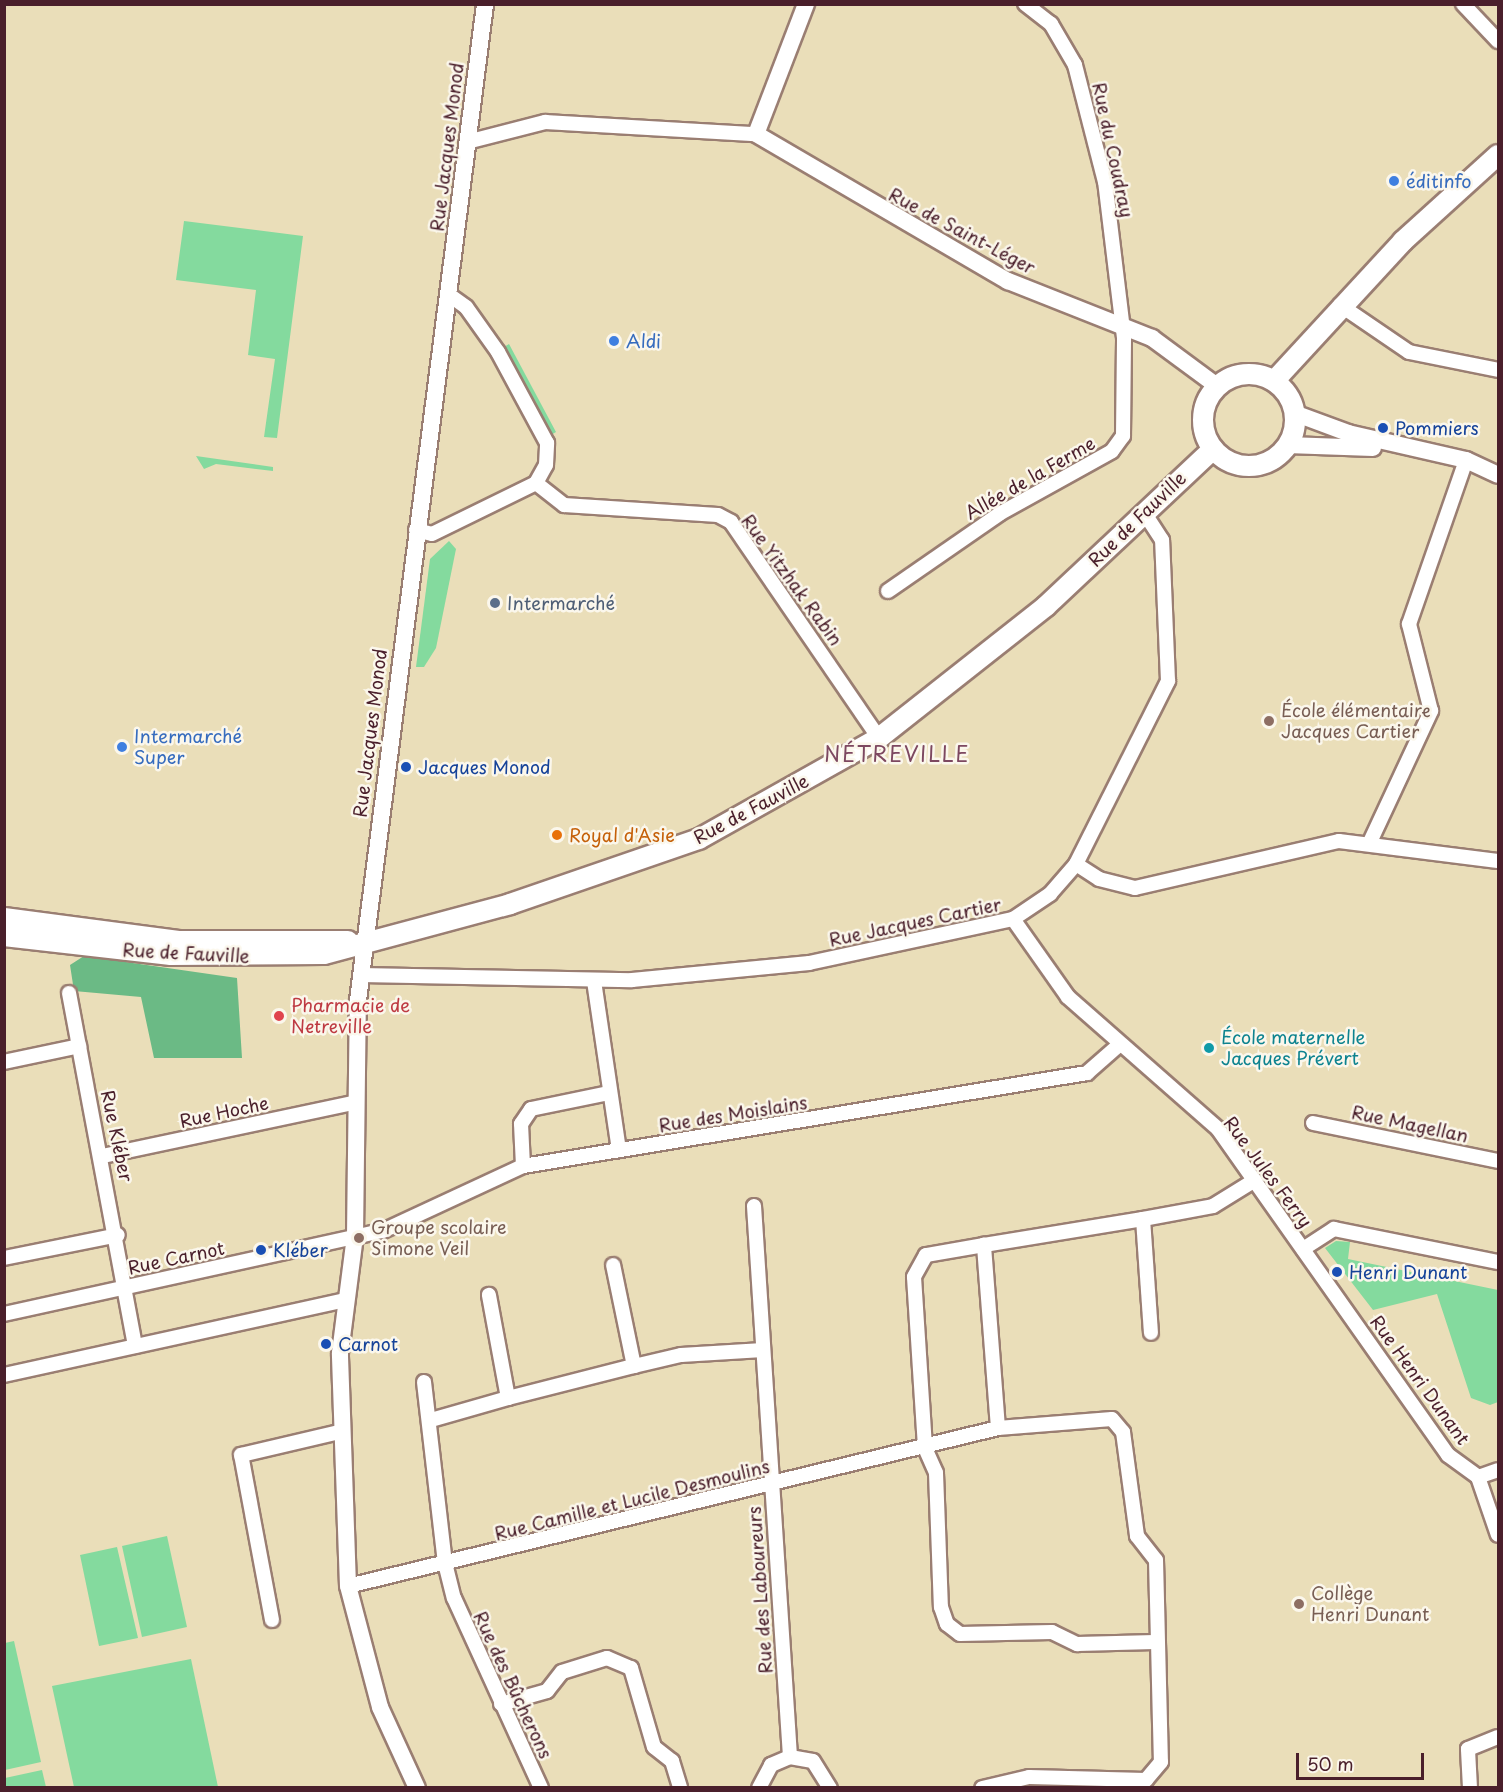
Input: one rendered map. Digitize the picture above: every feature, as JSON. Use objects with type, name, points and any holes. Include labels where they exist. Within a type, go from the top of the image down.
[{"type":"main road","points":[[1274,381],[1340,305],[1498,155]]},
{"type":"main road","points":[[1245,374],[1274,381],[1294,413],[1287,445],[1258,465],[1241,465],[1212,448],[1202,416],[1217,386],[1245,374]]},
{"type":"main road","name":"Rue de Fauville","points":[[4,936],[242,959],[324,954],[510,904],[699,839],[879,738],[1046,606],[1212,448]]},
{"type":"main road","name":"Rue de Fauville","points":[[4,918],[177,941],[366,942]]},
{"type":"street","name":"Rue Jacques Monod","points":[[417,1788],[380,1707],[348,1586],[339,1432],[345,1300],[355,1236],[353,1103],[361,975],[416,530],[485,4]]},
{"type":"street","points":[[467,142],[545,122],[756,134],[806,4]]},
{"type":"street","name":"Rue du Coudray","points":[[1025,4],[1051,24],[1076,65],[1105,182],[1121,323]]},
{"type":"street","points":[[1463,4],[1498,41]]},
{"type":"street","name":"Rue de Saint-Léger","points":[[756,134],[1008,281],[1121,323],[1161,344],[1217,386]]},
{"type":"street","points":[[416,530],[432,534],[536,483],[546,465],[547,443],[498,352],[466,307],[448,294]]},
{"type":"street","points":[[1340,305],[1409,352],[1498,370]]},
{"type":"street","name":"Allée de la Ferme","points":[[888,591],[999,514],[1112,451],[1123,436],[1121,323]]},
{"type":"street","points":[[1294,413],[1348,433],[1466,460],[1498,475]]},
{"type":"street","points":[[1287,445],[1439,453]]},
{"type":"street","points":[[1370,842],[1431,711],[1409,624],[1466,460]]},
{"type":"street","name":"Rue Yitzhak Rabin","points":[[536,483],[564,505],[718,515],[731,522],[879,738]]},
{"type":"street","name":"Rue Jacques Cartier","points":[[361,975],[594,981],[809,963],[1013,919],[1050,894],[1076,864],[1168,681],[1162,540],[1144,512]]},
{"type":"street","points":[[1076,864],[1099,879],[1135,888],[1339,841],[1370,842],[1498,861]]},
{"type":"street","name":"Rue Jules Ferry","points":[[1013,919],[1068,997],[1119,1045],[1218,1129],[1303,1249],[1334,1230],[1498,1262]]},
{"type":"street","points":[[594,981],[619,1150]]},
{"type":"street","name":"Rue Kléber","points":[[69,993],[118,1235],[123,1287],[135,1346]]},
{"type":"street","name":"Rue des Moislains","points":[[355,1236],[393,1227],[523,1166],[1087,1073],[1119,1045]]},
{"type":"street","points":[[4,1062],[79,1046]]},
{"type":"street","points":[[523,1166],[521,1124],[531,1109],[609,1093]]},
{"type":"street","name":"Rue Hoche","points":[[103,1156],[353,1103]]},
{"type":"street","name":"Rue Magellan","points":[[1313,1123],[1498,1161]]},
{"type":"street","points":[[982,1788],[1029,1777],[1065,1783],[1146,1780],[1155,1773],[1162,1750],[1155,1642],[1077,1644],[1052,1632],[960,1634],[948,1624],[941,1607],[936,1473],[925,1448],[916,1266],[926,1255],[1213,1206],[1255,1180]]},
{"type":"street","name":"Rue des Laboureurs","points":[[754,1206],[770,1485],[790,1757]]},
{"type":"street","points":[[1143,1219],[1150,1333]]},
{"type":"street","name":"Rue Carnot","points":[[4,1258],[118,1235]]},
{"type":"street","name":"Rue Carnot","points":[[4,1314],[355,1236]]},
{"type":"street","points":[[984,1245],[998,1428]]},
{"type":"street","name":"Rue Henri Dunant","points":[[1303,1249],[1448,1455],[1478,1477]]},
{"type":"street","points":[[613,1265],[634,1366]]},
{"type":"street","points":[[489,1295],[508,1398]]},
{"type":"street","points":[[4,1375],[345,1300]]},
{"type":"street","points":[[431,1420],[508,1398],[681,1355],[763,1350]]},
{"type":"street","name":"Rue des Bûcherons","points":[[424,1382],[431,1420],[444,1563],[465,1632],[541,1788]]},
{"type":"street","name":"Rue Camille et Lucile Desmoulins","points":[[348,1586],[925,1448],[998,1428],[1112,1419],[1123,1432],[1137,1536],[1156,1560],[1155,1642]]},
{"type":"street","points":[[272,1620],[241,1455],[339,1432]]},
{"type":"street","points":[[1498,1470],[1478,1477],[1498,1535]]},
{"type":"street","points":[[501,1704],[547,1691],[562,1672],[607,1658],[631,1668],[654,1748],[672,1761],[680,1788]]},
{"type":"street","points":[[1470,1788],[1468,1749],[1498,1737]]},
{"type":"street","points":[[759,1788],[771,1765],[790,1757],[813,1761],[830,1788]]},
{"type":"green space","points":[[184,221],[303,236],[277,438],[264,437],[275,359],[248,355],[256,290],[176,280]]},
{"type":"green space","points":[[509,344],[556,432],[551,435],[504,347]]},
{"type":"green space","points":[[196,456],[273,467],[273,471],[216,464],[204,469]]},
{"type":"green space","points":[[449,541],[456,549],[436,648],[424,667],[416,667],[430,559]]},
{"type":"green space","points":[[84,956],[237,978],[242,1058],[154,1058],[141,997],[74,991],[70,965]]},
{"type":"green space","points":[[1336,1241],[1350,1242],[1348,1259],[1498,1290],[1498,1402],[1490,1405],[1471,1398],[1437,1294],[1373,1310],[1325,1248]]},
{"type":"green space","points":[[167,1536],[187,1627],[142,1637],[122,1546]]},
{"type":"green space","points":[[117,1547],[138,1638],[99,1646],[80,1555]]},
{"type":"green space","points":[[14,1641],[41,1762],[5,1770],[5,1643]]},
{"type":"green space","points":[[191,1659],[218,1787],[74,1787],[52,1686]]},
{"type":"green space","points":[[42,1770],[46,1787],[5,1787],[5,1778]]},
{"type":"place","name":"éditinfo","points":[[1394,181]]},
{"type":"place","name":"Aldi","points":[[614,341]]},
{"type":"place","name":"Pommiers","points":[[1383,428]]},
{"type":"place","name":"Intermarché","points":[[495,603]]},
{"type":"place","name":"École élémentaire Jacques Cartier","points":[[1269,721]]},
{"type":"place","name":"Intermarché Super","points":[[122,747]]},
{"type":"place","name":"Jacques Monod","points":[[406,767]]},
{"type":"place","name":"Royal d'Asie","points":[[557,835]]},
{"type":"place","name":"Pharmacie de Netreville","points":[[279,1016]]},
{"type":"place","name":"École maternelle Jacques Prévert","points":[[1209,1048]]},
{"type":"place","name":"Groupe scolaire Simone Veil","points":[[359,1238]]},
{"type":"place","name":"Kléber","points":[[261,1250]]},
{"type":"place","name":"Henri Dunant","points":[[1337,1272]]},
{"type":"place","name":"Carnot","points":[[326,1344]]},
{"type":"place","name":"Collège Henri Dunant","points":[[1299,1604]]},
{"type":"district","name":"NÉTREVILLE","points":[[897,753]]}]
